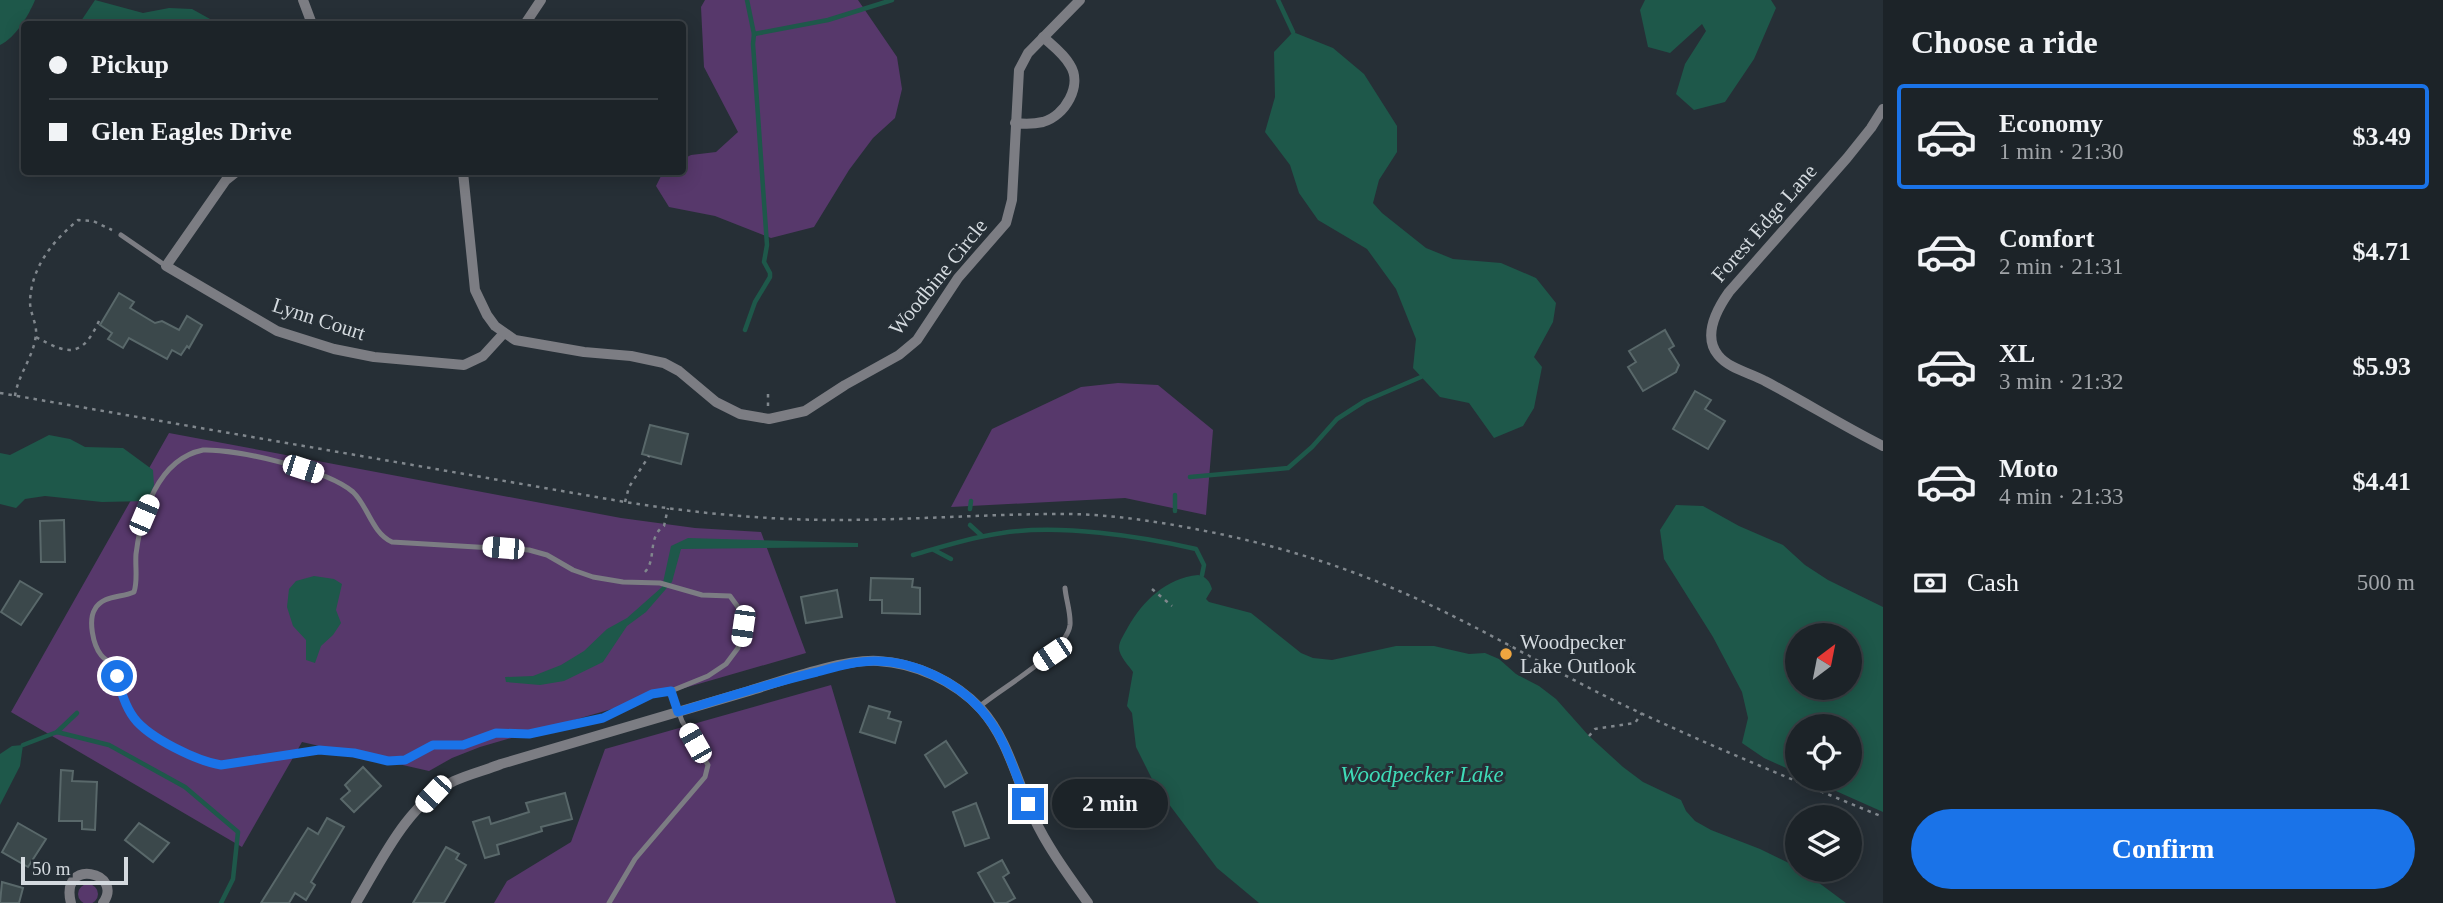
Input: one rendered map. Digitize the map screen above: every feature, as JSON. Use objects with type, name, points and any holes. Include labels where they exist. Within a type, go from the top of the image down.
[{"type":"street","points":[[303,0],[311,21]]},
{"type":"street","points":[[527,21],[541,0]]},
{"type":"street","name":"Woodbine Circle","points":[[504,333],[515,340],[664,363],[679,371],[716,402],[740,414],[769,419],[805,411],[898,355],[916,340],[958,278],[1006,223],[1012,201],[1019,70],[1028,53],[1080,0]]},
{"type":"street","points":[[1015,124],[1046,122],[1070,99],[1076,80],[1072,66],[1043,37]]},
{"type":"street","name":"Forest Edge Lane","points":[[1883,109],[1847,158],[1729,292],[1715,312],[1711,337],[1718,355],[1731,365],[1763,379],[1883,446]]},
{"type":"street","points":[[166,266],[226,180],[232,175]]},
{"type":"street","points":[[463,175],[475,290],[486,315],[504,333]]},
{"type":"street","name":"Lynn Court","points":[[166,266],[277,331],[334,349],[373,357],[464,365],[484,356],[504,333]]},
{"type":"street","points":[[356,903],[397,835],[433,794],[455,781],[501,764],[794,677],[858,662],[878,661],[929,673],[954,687],[979,707],[1008,754],[1034,820],[1088,903]]},
{"type":"street","points":[[71,903],[70,888],[75,879],[82,873],[91,873],[104,881],[107,889],[103,903]]},
{"type":"lane","points":[[121,235],[166,266]]},
{"type":"lane","points":[[204,450],[269,460],[335,481],[360,500],[379,532],[392,542],[528,550],[547,555],[573,570],[593,577],[619,582],[660,583],[702,595],[730,596],[738,607],[743,626],[738,648],[726,664],[708,676],[671,691],[652,694],[603,718],[529,734],[496,733],[463,745],[433,745],[405,760],[388,761],[354,753],[319,750],[221,765],[206,763],[142,727],[127,707],[114,668],[99,653],[92,623],[93,614],[100,602],[134,592],[141,527],[147,506],[160,481],[179,461],[204,450]]},
{"type":"lane","points":[[979,707],[1052,654],[1064,640],[1070,628],[1065,587]]},
{"type":"lane","points":[[609,903],[635,859],[707,772],[708,765],[678,712],[671,691]]},
{"type":"path","points":[[15,396],[17,384],[36,337],[30,303],[37,269],[54,244],[78,220],[93,221],[121,235]]},
{"type":"path","points":[[36,337],[56,348],[78,350],[92,336],[99,321]]},
{"type":"path","points":[[0,393],[625,502],[741,517],[839,520],[1065,514],[1118,517],[1233,537],[1323,561],[1397,590],[1642,713],[1883,817]]},
{"type":"path","points":[[625,502],[639,467],[649,456]]},
{"type":"path","points":[[643,573],[650,567],[652,545],[658,530],[664,526],[668,508]]},
{"type":"path","points":[[1152,589],[1172,606]]},
{"type":"path","points":[[1506,654],[1510,646]]},
{"type":"path","points":[[1588,736],[1595,729],[1635,723],[1642,713]]},
{"type":"shaded area","points":[[705,0],[858,0],[897,57],[902,89],[895,118],[873,138],[849,170],[814,227],[771,238],[715,216],[669,207],[656,186],[662,175],[686,175],[686,158],[716,152],[738,132],[704,67],[701,7]]},
{"type":"shaded area","points":[[1118,383],[1158,385],[1213,430],[1206,515],[1125,498],[951,507],[992,429],[1081,387]]},
{"type":"shaded area","points":[[169,433],[621,518],[695,528],[761,532],[806,653],[480,747],[429,771],[302,742],[242,847],[11,712]]},
{"type":"shaded area","points":[[831,685],[896,903],[494,903],[507,881],[571,842],[605,749]]},
{"type":"shaded area","points":[[84,884],[92,884],[98,894],[92,904],[84,904],[78,898],[78,890]]},
{"type":"water","points":[[0,0],[35,0],[24,21],[21,21],[21,26],[0,45]]},
{"type":"water","points":[[95,0],[143,13],[169,8],[192,9],[214,21],[81,21]]},
{"type":"water","points":[[1645,0],[1771,0],[1776,8],[1754,59],[1725,102],[1694,110],[1676,94],[1685,64],[1706,31],[1702,24],[1670,53],[1648,47],[1640,10]]},
{"type":"water","points":[[1293,32],[1333,48],[1364,74],[1397,126],[1397,152],[1379,180],[1373,203],[1382,213],[1426,248],[1453,259],[1501,263],[1536,278],[1556,303],[1553,322],[1534,357],[1542,367],[1534,408],[1523,426],[1494,438],[1469,403],[1440,397],[1413,368],[1416,339],[1396,289],[1367,249],[1318,220],[1299,193],[1290,165],[1265,132],[1275,97],[1274,52]]},
{"type":"water","points":[[49,435],[70,439],[85,447],[123,448],[153,470],[154,485],[148,501],[102,502],[45,496],[25,499],[16,508],[0,504],[0,453],[10,455]]},
{"type":"water","points":[[1676,505],[1703,506],[1739,526],[1783,545],[1805,565],[1828,580],[1883,607],[1883,812],[1836,791],[1862,791],[1862,714],[1785,714],[1785,768],[1764,758],[1742,743],[1748,718],[1742,692],[1713,637],[1664,559],[1660,530]]},
{"type":"water","points":[[688,538],[858,543],[858,547],[681,549],[672,582],[646,612],[627,626],[603,662],[564,681],[540,685],[506,682],[505,677],[533,676],[561,665],[584,651],[607,629],[627,618],[662,587],[671,546]]},
{"type":"water","name":"Woodpecker Lake","points":[[1198,575],[1205,578],[1212,589],[1206,599],[1209,602],[1251,613],[1301,653],[1313,658],[1332,660],[1396,646],[1434,646],[1469,654],[1485,653],[1499,659],[1516,674],[1556,699],[1589,736],[1623,767],[1643,782],[1681,800],[1695,821],[1785,861],[1785,882],[1818,882],[1846,903],[1259,903],[1217,868],[1156,787],[1136,747],[1132,713],[1127,706],[1133,672],[1122,658],[1119,645],[1134,617],[1148,600],[1166,586]]},
{"type":"water","points":[[314,576],[334,579],[342,584],[336,610],[341,623],[321,646],[315,663],[306,660],[306,640],[293,626],[287,607],[289,589],[296,581]]},
{"type":"water","points":[[23,745],[20,766],[0,805],[0,754],[12,746]]},
{"type":"building","points":[[119,293],[134,302],[130,308],[155,323],[162,321],[179,330],[187,316],[202,325],[189,348],[187,346],[181,355],[172,350],[167,359],[129,338],[123,348],[108,339],[112,333],[100,325]]},
{"type":"building","points":[[1665,330],[1674,346],[1669,349],[1679,365],[1676,372],[1643,391],[1628,367],[1636,362],[1629,351]]},
{"type":"building","points":[[1695,391],[1711,400],[1705,409],[1725,421],[1708,449],[1673,429]]},
{"type":"building","points":[[650,425],[688,434],[681,464],[642,454]]},
{"type":"building","points":[[64,520],[65,562],[41,562],[40,521]]},
{"type":"building","points":[[871,578],[913,579],[912,587],[920,588],[920,614],[882,613],[882,600],[870,600]]},
{"type":"building","points":[[20,581],[42,594],[21,625],[1,612]]},
{"type":"building","points":[[837,590],[842,617],[806,623],[801,597]]},
{"type":"building","points":[[869,706],[890,712],[888,718],[901,722],[895,743],[860,732]]},
{"type":"building","points":[[946,741],[967,773],[945,787],[925,755]]},
{"type":"building","points":[[363,767],[381,786],[354,812],[341,799],[350,791],[345,785]]},
{"type":"building","points":[[61,770],[73,771],[72,781],[97,782],[95,830],[82,829],[82,821],[59,821]]},
{"type":"building","points":[[565,793],[572,819],[541,827],[542,831],[497,845],[499,854],[485,858],[473,822],[489,817],[491,824],[529,812],[526,803]]},
{"type":"building","points":[[976,803],[989,838],[965,846],[953,812]]},
{"type":"building","points":[[327,818],[344,827],[311,882],[315,885],[306,900],[295,893],[289,903],[261,903],[308,828],[318,834]]},
{"type":"building","points":[[18,823],[46,839],[28,867],[2,852]]},
{"type":"building","points":[[139,823],[169,843],[153,862],[125,840]]},
{"type":"building","points":[[446,847],[459,854],[456,859],[466,865],[444,903],[413,903]]},
{"type":"building","points":[[1002,860],[1009,873],[1003,877],[1015,898],[1006,903],[995,903],[978,873]]},
{"type":"building","points":[[2,882],[23,888],[19,903],[0,903]]},
{"type":"waterway","points":[[745,330],[755,302],[770,277],[764,262],[767,245],[754,34],[747,0]]},
{"type":"waterway","points":[[754,34],[828,20],[892,0]]},
{"type":"waterway","points":[[1278,0],[1293,32]]},
{"type":"waterway","points":[[1190,477],[1288,468],[1312,447],[1337,419],[1365,401],[1421,377]]},
{"type":"waterway","points":[[1175,495],[1175,511]]},
{"type":"waterway","points":[[970,509],[971,501]]},
{"type":"waterway","points":[[970,525],[982,536]]},
{"type":"waterway","points":[[913,555],[1002,533],[1074,531],[1125,536],[1196,549],[1204,565],[1202,575]]},
{"type":"waterway","points":[[934,550],[951,559]]},
{"type":"waterway","points":[[57,732],[77,713]]},
{"type":"waterway","points":[[23,745],[57,732],[109,745],[185,787],[238,832],[233,879],[221,903]]},
{"type":"place","name":"Woodpecker Lake Outlook","points":[[1506,654]]},
{"type":"route","points":[[117,676],[127,707],[142,727],[206,763],[221,765],[319,750],[354,753],[388,761],[405,760],[433,745],[463,745],[496,733],[529,734],[603,718],[652,694],[671,691],[678,712],[794,677],[858,662],[878,661],[929,673],[954,687],[979,707],[989,718],[1008,754],[1028,804]]}]
